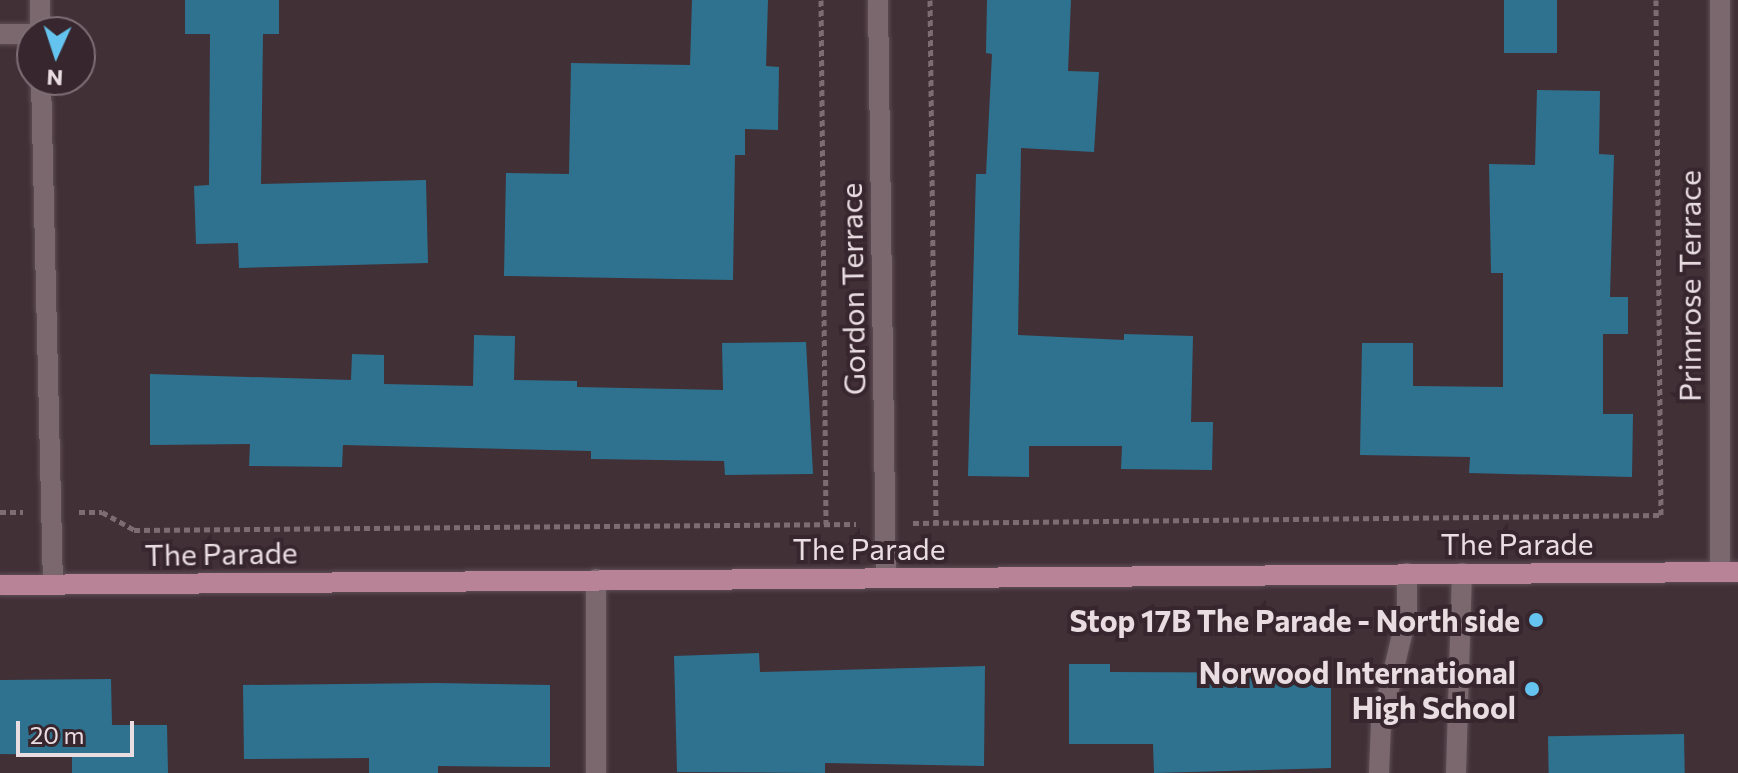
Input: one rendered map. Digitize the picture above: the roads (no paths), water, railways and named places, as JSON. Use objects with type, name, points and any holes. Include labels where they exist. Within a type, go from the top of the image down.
[{"type":"main road","name":"The Parade","points":[[0,585],[1729,572]]},
{"type":"street","name":"Gordon Terrace","points":[[878,0],[886,578]]},
{"type":"street","name":"Primrose Terrace","points":[[1720,0],[1729,572]]},
{"type":"street","points":[[41,96],[53,585]]},
{"type":"street","points":[[1379,773],[1381,723],[1407,614],[1407,573]]},
{"type":"street","points":[[1456,773],[1462,573]]},
{"type":"street","points":[[596,579],[596,773]]},
{"type":"place","name":"Stop 17B The Parade - North side","points":[[1536,620]]},
{"type":"place","name":"Norwood International High School","points":[[1532,689]]}]
